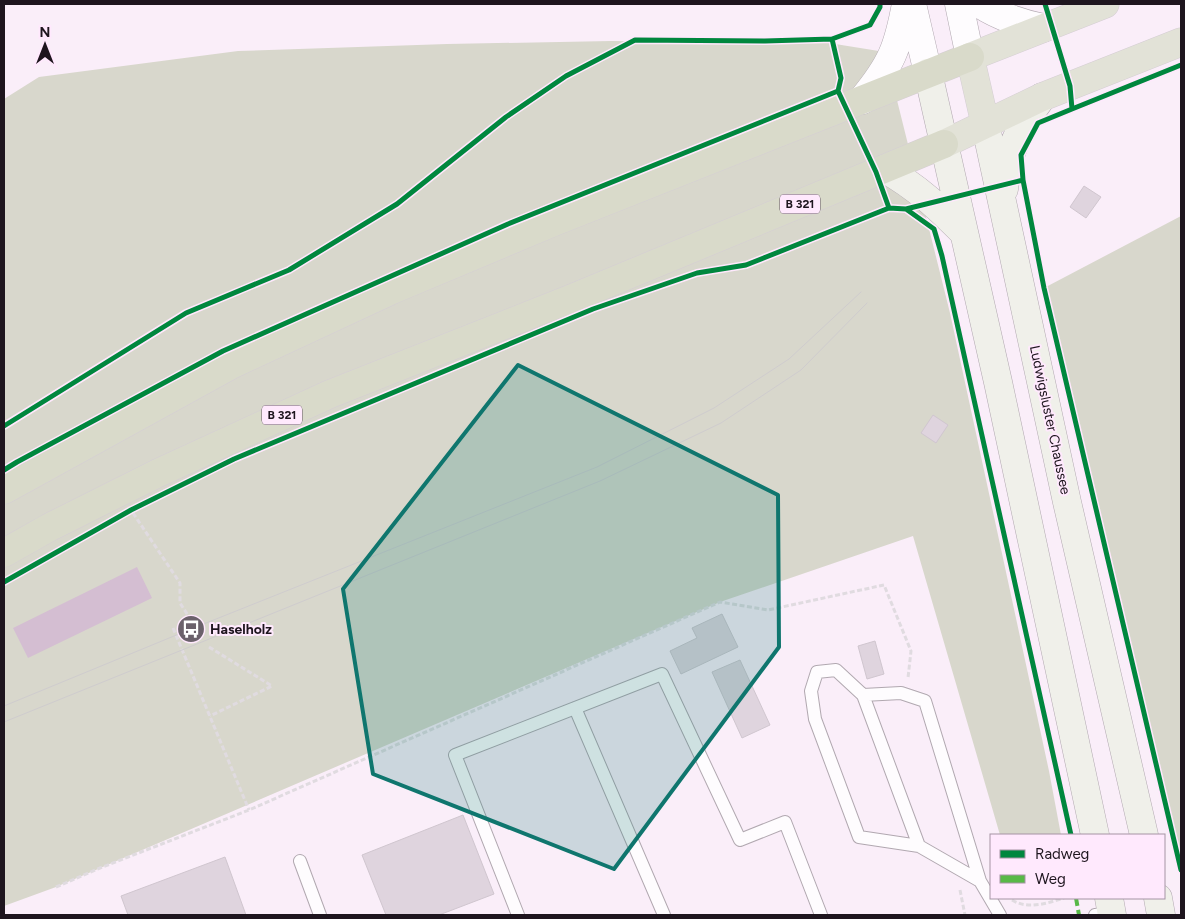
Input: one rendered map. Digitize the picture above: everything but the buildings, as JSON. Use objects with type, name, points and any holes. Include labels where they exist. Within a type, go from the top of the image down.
[{"type":"highway","points":[[4,490],[233,364],[392,290],[554,222],[970,57]]},
{"type":"highway","name":"B 321","points":[[4,553],[50,526],[158,473],[330,394],[570,299],[944,144]]},
{"type":"main road","points":[[970,57],[1105,4]]},
{"type":"main road","name":"B 321","points":[[944,144],[1042,97],[1181,42]]},
{"type":"main road","name":"Ludwigsluster Chaussee","points":[[970,57],[1070,512],[1144,834]]},
{"type":"main road","points":[[928,73],[1095,834]]},
{"type":"main road","points":[[1002,202],[1008,164],[1014,143],[1025,120],[1042,97]]},
{"type":"main road","points":[[885,169],[909,183],[964,233]]},
{"type":"main road","points":[[1158,899],[1161,915]]},
{"type":"street","points":[[862,100],[880,78],[893,56],[901,31],[906,4]]},
{"type":"street","points":[[912,4],[928,73]]},
{"type":"street","name":"Ludwigsluster Chaussee","points":[[959,4],[970,57]]},
{"type":"street","points":[[980,4],[994,13],[1017,22],[1043,28]]},
{"type":"lane","points":[[919,846],[863,695],[836,670],[817,672],[811,691],[815,719],[859,837],[919,846],[980,881]]},
{"type":"lane","points":[[518,915],[455,756],[662,674],[740,840],[785,822],[821,915]]},
{"type":"lane","points":[[863,695],[901,693],[925,701],[980,881],[990,898]]},
{"type":"lane","points":[[575,708],[664,915]]},
{"type":"lane","points":[[300,861],[320,915]]},
{"type":"lane","points":[[991,899],[1000,915]]},
{"type":"path","points":[[131,510],[180,583],[180,603],[191,620]]},
{"type":"path","points":[[56,887],[249,810],[720,602],[768,610],[884,585],[911,650]]},
{"type":"path","points":[[173,628],[249,810]]},
{"type":"path","points":[[209,647],[272,686],[210,716]]},
{"type":"path","points":[[1011,899],[1014,902],[1026,905],[1043,905],[1061,899]]},
{"type":"highlighted area","points":[[518,365],[778,495],[779,647],[614,869],[373,774],[343,589]]},
{"type":"shaded area","points":[[611,41],[829,43],[885,52],[950,313],[1049,771],[1061,834],[1000,834],[913,536],[720,602],[56,887],[4,906],[4,99],[39,77],[238,51]]},
{"type":"shaded area","points":[[1181,216],[1181,870],[1044,288]]},
{"type":"shaded area","points":[[137,567],[152,598],[28,658],[13,628]]},
{"type":"tram line","points":[[4,706],[191,629],[597,467],[714,408],[789,359],[861,292]]},
{"type":"tram line","points":[[4,722],[600,481],[721,423],[801,370],[867,303]]},
{"type":"marked path","points":[[1076,899],[1079,915]]},
{"type":"cycle path","points":[[880,4],[870,25],[832,39],[841,78],[838,91],[876,172],[889,208],[906,209],[934,229],[942,256],[1071,834]]},
{"type":"cycle path","points":[[1045,4],[1070,86],[1072,109],[1038,123],[1021,155],[1023,180],[1044,288],[1181,870]]},
{"type":"cycle path","points":[[4,426],[186,313],[289,270],[397,204],[506,117],[566,76],[635,40],[765,41],[832,39]]},
{"type":"cycle path","points":[[1072,109],[1181,65]]},
{"type":"cycle path","points":[[4,470],[223,351],[508,224],[838,91]]},
{"type":"cycle path","points":[[906,209],[1023,180]]},
{"type":"cycle path","points":[[4,582],[131,510],[234,459],[593,309],[697,273],[746,265],[889,208]]},
{"type":"place","name":"Haselholz","points":[[191,629]]}]
